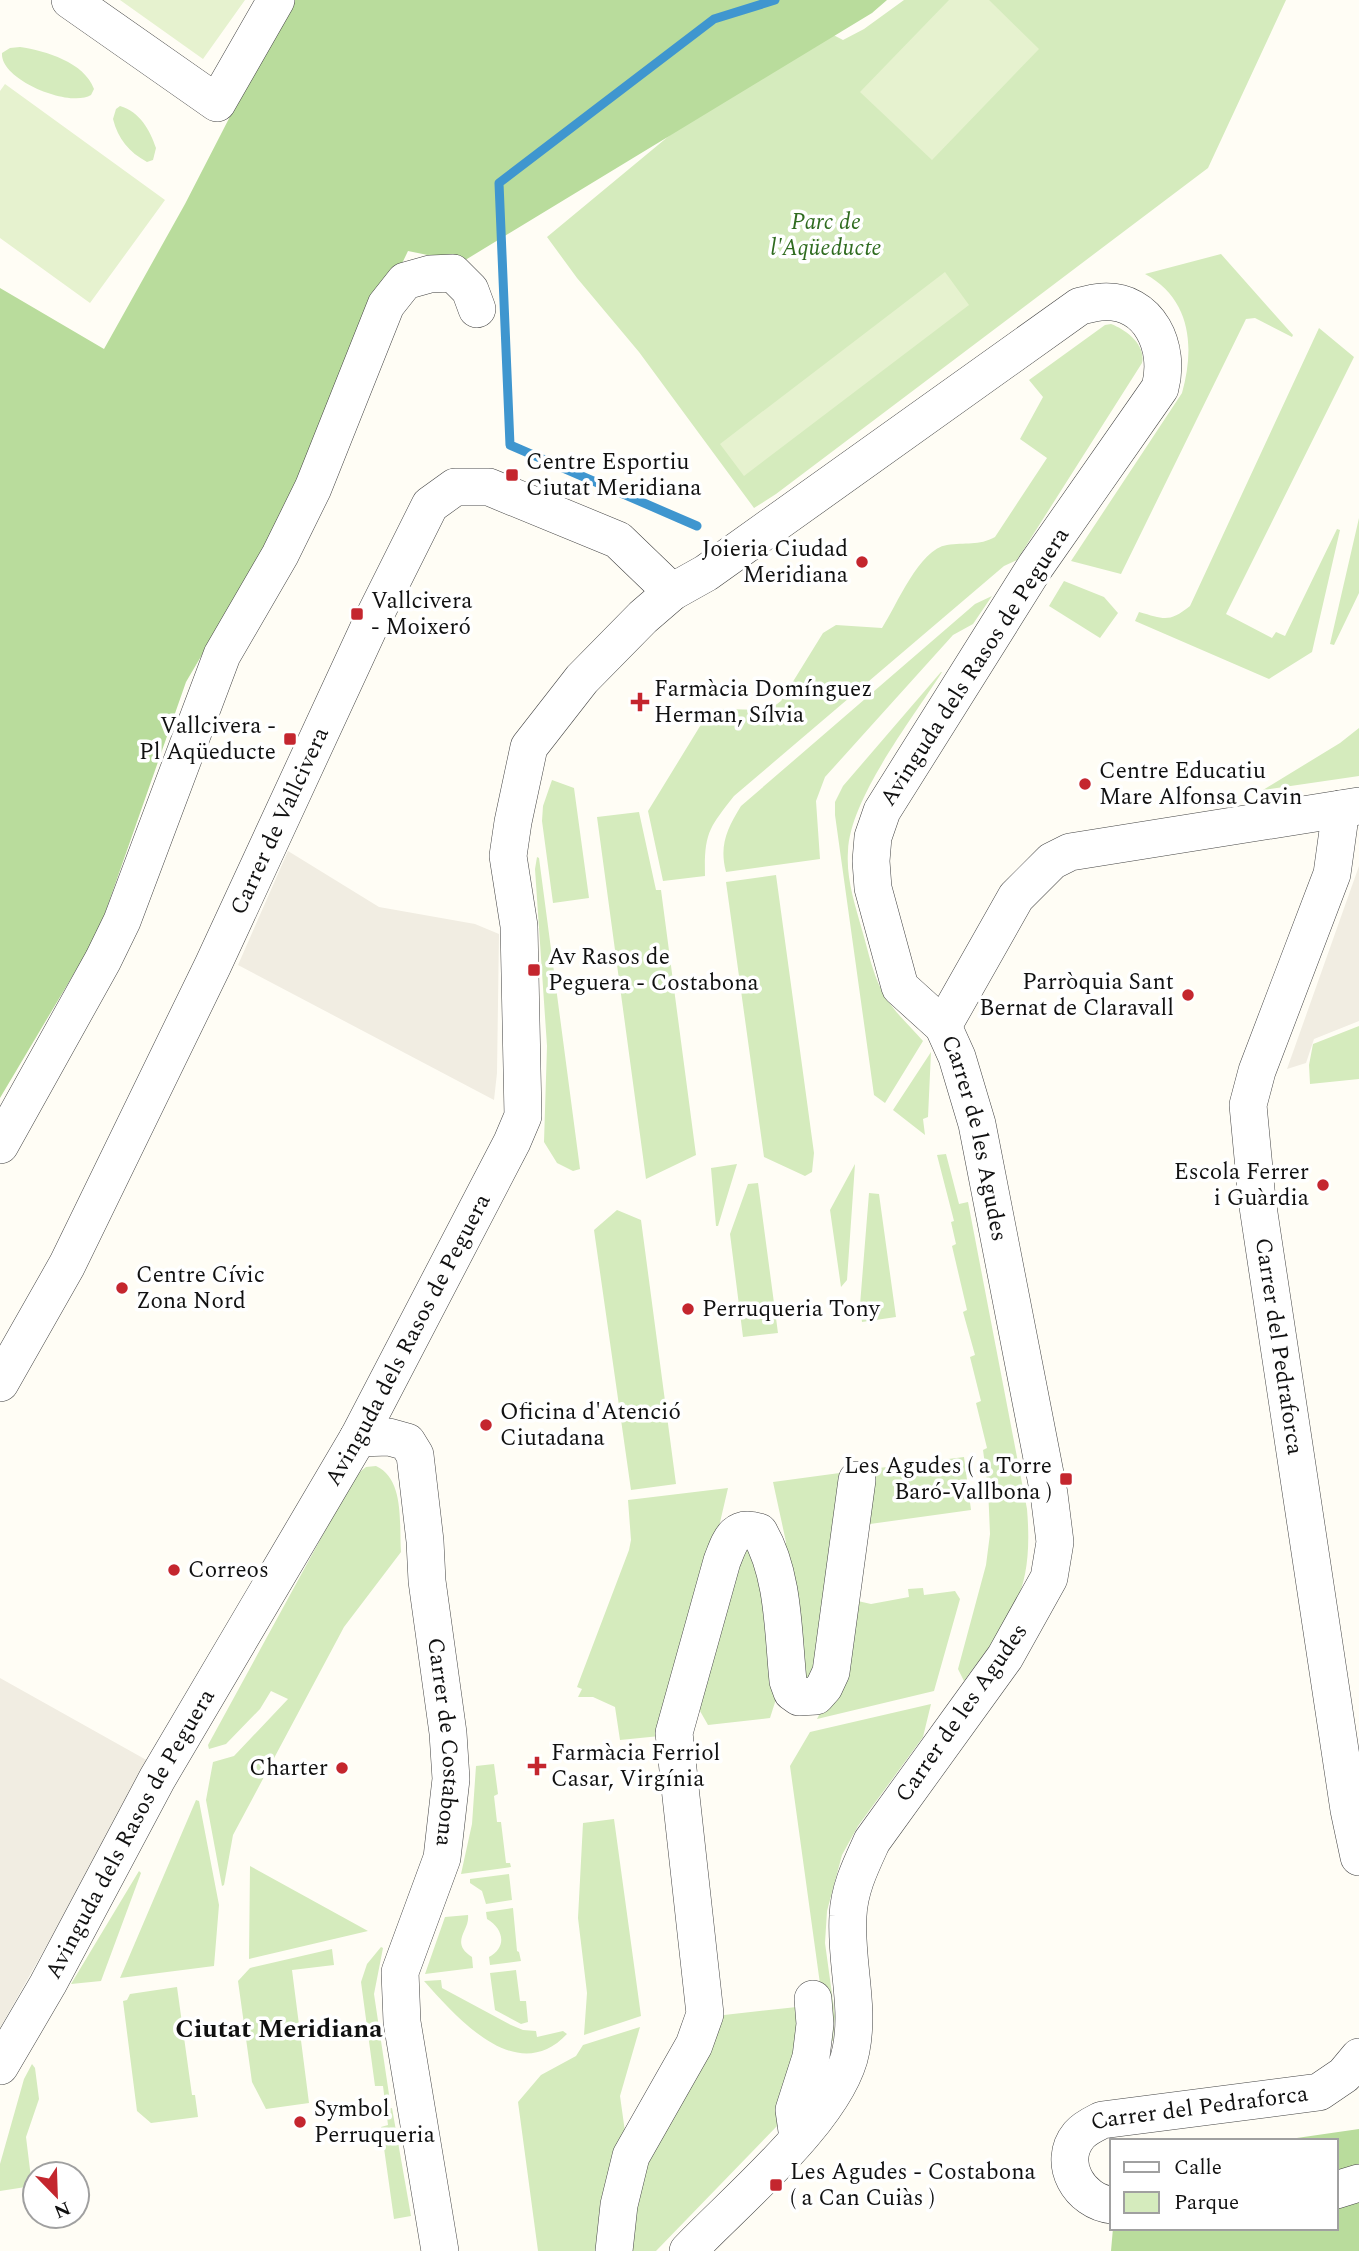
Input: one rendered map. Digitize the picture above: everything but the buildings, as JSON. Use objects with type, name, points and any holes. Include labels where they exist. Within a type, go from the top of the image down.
[{"type":"street","points":[[70,0],[217,103],[276,0]]},
{"type":"street","points":[[0,1145],[122,921],[222,655],[279,555],[313,488],[386,305],[405,281],[430,274],[453,273],[470,290],[477,309]]},
{"type":"street","name":"Avinguda dels Rasos de Peguera","points":[[0,2066],[48,1984],[157,1779],[358,1438],[523,1116],[524,1054],[519,926],[508,856],[529,747],[582,679],[643,617],[672,592],[706,573],[1080,306],[1104,302],[1124,305],[1138,312],[1150,323],[1159,339],[1165,370],[1160,388],[1035,567],[882,811],[873,838],[873,888],[900,987],[914,1003],[943,1026]]},
{"type":"street","name":"Carrer de Vallcivera","points":[[0,1383],[73,1253],[213,965],[372,621],[430,505],[455,487],[489,487],[618,540],[672,592]]},
{"type":"street","points":[[943,1026],[1016,897],[1052,861],[1070,852],[1350,808]]},
{"type":"street","name":"Carrer del Pedraforca","points":[[1350,808],[1332,874],[1257,1071],[1248,1105],[1257,1200],[1354,1808],[1359,1857]]},
{"type":"street","name":"Carrer de les Agudes","points":[[688,2251],[798,2138],[836,2087],[851,2052],[854,2014],[847,1937],[851,1891],[859,1870],[872,1841],[1012,1645],[1049,1578],[1055,1542],[1049,1494],[977,1124],[957,1057],[943,1026]]},
{"type":"street","name":"Carrer de Costabona","points":[[358,1438],[389,1437],[407,1442],[415,1455],[427,1581],[448,1733],[450,1779],[442,1858],[410,1941],[400,1972],[399,1990],[440,2251]]},
{"type":"street","points":[[614,2251],[619,2205],[631,2156],[694,2045],[705,2014],[674,1733],[722,1561],[730,1541],[739,1531],[749,1529],[759,1532],[768,1547],[778,1591],[788,1681],[792,1692],[799,1697],[816,1696],[831,1672],[857,1480]]},
{"type":"street","points":[[798,2138],[794,2110],[811,2057],[814,2038],[813,1999]]},
{"type":"street","name":"Carrer del Pedraforca","points":[[1110,2204],[1093,2199],[1082,2191],[1074,2179],[1070,2165],[1071,2151],[1081,2132],[1102,2120],[1319,2092],[1344,2075],[1359,2057]]},
{"type":"street","points":[[1338,2189],[1359,2183]]},
{"type":"green space","points":[[120,0],[245,0],[203,59]]},
{"type":"green space","points":[[290,0],[887,0],[872,13],[462,262],[408,251],[268,542],[186,682],[98,933],[0,1098],[0,288],[104,349],[185,204]]},
{"type":"green space","name":"Parc de l'Aqüeducte","points":[[904,0],[1286,0],[1208,168],[754,508],[639,352],[577,278],[547,237],[728,87],[820,28],[843,40],[864,29]]},
{"type":"green space","points":[[949,0],[989,0],[1039,49],[932,160],[860,92]]},
{"type":"green space","points":[[10,48],[41,51],[73,65],[89,80],[94,89],[91,95],[68,98],[53,95],[24,82],[4,63],[2,53]]},
{"type":"green space","points":[[5,84],[165,200],[90,303],[0,238],[0,91]]},
{"type":"green space","points":[[120,106],[139,117],[147,128],[156,148],[153,160],[147,162],[121,139],[113,119]]},
{"type":"green space","points":[[1221,254],[1293,335],[1292,337],[1255,318],[1246,319],[1121,574],[1071,561],[1182,393],[1188,359],[1186,326],[1172,297],[1160,284],[1145,274]]},
{"type":"green space","points":[[945,272],[969,305],[744,476],[720,444]]},
{"type":"green space","points":[[1111,324],[1123,330],[1138,344],[1142,363],[1017,560],[1004,566],[734,796],[714,824],[707,840],[705,876],[663,881],[648,811],[705,718],[723,709],[763,710],[773,707],[781,701],[823,633],[836,625],[882,628],[910,579],[927,556],[947,545],[978,543],[995,537],[1047,458],[1020,439],[1043,397],[1029,380],[1105,325]]},
{"type":"green space","points":[[1319,328],[1354,357],[1226,614],[1272,638],[1276,632],[1285,636],[1337,529],[1340,530],[1312,652],[1269,679],[1135,621],[1139,612],[1166,618],[1177,615],[1190,606]]},
{"type":"green space","points":[[1359,518],[1359,593],[1334,645],[1330,644]]},
{"type":"green space","points":[[1064,581],[1104,597],[1118,613],[1100,638],[1049,606]]},
{"type":"green space","points":[[992,596],[973,624],[953,635],[825,777],[816,801],[820,859],[726,872],[724,845],[741,806],[975,604]]},
{"type":"green space","points":[[941,672],[871,783],[851,830],[848,851],[848,872],[870,961],[891,1005],[923,1041],[885,1103],[874,1095],[835,802],[843,786]]},
{"type":"green space","points":[[1359,728],[1359,776],[1263,790],[1340,743]]},
{"type":"green space","points":[[552,780],[574,788],[589,898],[553,903],[542,821],[543,806]]},
{"type":"green space","points":[[639,812],[656,890],[661,890],[696,1155],[646,1179],[597,817]]},
{"type":"green space","points":[[537,857],[580,1169],[573,1171],[557,1163],[544,1142],[547,1046],[535,869]]},
{"type":"green space","points":[[776,875],[814,1153],[812,1172],[805,1176],[764,1157],[726,882]]},
{"type":"green space","points":[[1359,1026],[1359,1079],[1310,1084],[1309,1065],[1313,1044]]},
{"type":"green space","points":[[931,1052],[928,1117],[923,1119],[925,1135],[893,1110]]},
{"type":"green space","points":[[946,1154],[959,1204],[968,1202],[1027,1509],[1028,1538],[1027,1562],[1016,1602],[1007,1621],[964,1681],[958,1669],[986,1565],[990,1534],[983,1450],[987,1448],[976,1403],[981,1401],[970,1357],[975,1355],[963,1312],[967,1310],[952,1246],[956,1244],[951,1222],[954,1221],[937,1155]]},
{"type":"green space","points":[[737,1164],[718,1226],[716,1226],[711,1168]]},
{"type":"green space","points":[[855,1164],[847,1280],[841,1287],[830,1210]]},
{"type":"green space","points":[[758,1183],[778,1333],[743,1337],[730,1234],[748,1184]]},
{"type":"green space","points":[[869,1193],[879,1194],[896,1317],[862,1322],[860,1305]]},
{"type":"green space","points":[[617,1210],[641,1220],[676,1484],[631,1490],[594,1230]]},
{"type":"green space","points":[[964,1457],[971,1510],[870,1524],[861,1532],[865,1498],[879,1468]]},
{"type":"green space","points":[[376,1466],[392,1481],[396,1492],[401,1552],[344,1627],[233,1835],[222,1886],[206,1800],[213,1762],[234,1756],[288,1699],[271,1691],[260,1709],[226,1744],[209,1749],[208,1745],[355,1476],[366,1467]]},
{"type":"green space","points":[[847,1472],[815,1678],[804,1679],[781,1553],[786,1542],[773,1482]]},
{"type":"green space","points":[[728,1488],[699,1613],[660,1736],[620,1740],[615,1707],[593,1697],[578,1697],[582,1689],[577,1687],[629,1550],[631,1540],[628,1500]]},
{"type":"green space","points":[[753,1539],[777,1696],[770,1718],[708,1725],[696,1704],[741,1548]]},
{"type":"green space","points":[[923,1588],[924,1595],[955,1591],[960,1599],[934,1691],[817,1719],[832,1690],[849,1599],[871,1604],[909,1597],[908,1589]]},
{"type":"green space","points":[[931,1704],[923,1737],[858,1826],[842,1855],[827,1911],[825,1943],[835,2016],[833,2041],[828,2042],[790,1766],[810,1732]]},
{"type":"green space","points":[[494,1764],[498,1794],[494,1796],[497,1822],[501,1822],[506,1863],[510,1863],[511,1867],[461,1874],[472,1824],[476,1766]]},
{"type":"green space","points":[[196,1800],[199,1801],[219,1905],[214,1966],[120,1978]]},
{"type":"green space","points":[[614,1819],[641,2016],[584,2035],[587,1993],[578,1918],[583,1823]]},
{"type":"green space","points":[[250,1866],[368,1931],[249,1959]]},
{"type":"green space","points":[[139,1871],[141,1873],[101,1981],[71,1984]]},
{"type":"green space","points":[[509,1874],[512,1900],[486,1904],[482,1891],[470,1883],[470,1879]]},
{"type":"green space","points":[[513,1908],[517,1951],[521,1961],[490,1965],[489,1957],[499,1948],[501,1938],[497,1927],[487,1919],[486,1912]]},
{"type":"green space","points":[[468,1915],[461,1941],[465,1952],[472,1957],[473,1968],[425,1974],[445,1917]]},
{"type":"green space","points":[[381,1947],[383,1948],[374,1994],[390,2101],[385,2102],[383,2086],[375,2086],[361,1982],[367,1964]]},
{"type":"green space","points":[[332,1949],[334,1965],[292,1970],[309,2103],[266,2109],[252,2082],[238,1981],[250,1968]]},
{"type":"green space","points":[[516,1970],[520,2001],[526,2001],[528,2022],[521,2024],[495,2010],[490,1973]]},
{"type":"green space","points":[[441,1980],[442,1988],[511,2025],[536,2031],[537,2037],[563,2031],[567,2034],[548,2048],[528,2053],[509,2051],[490,2042],[471,2028],[424,1981]]},
{"type":"green space","points":[[177,1987],[192,2095],[195,2095],[198,2117],[151,2123],[137,2111],[123,2001],[127,2000],[130,1994]]},
{"type":"green space","points":[[806,2006],[778,2125],[656,2251],[623,2251],[628,2204],[718,2018],[724,2015]]},
{"type":"green space","points":[[640,2027],[620,2096],[627,2146],[605,2251],[538,2251],[518,2102],[541,2075],[576,2056],[583,2045]]},
{"type":"green space","points":[[32,2064],[35,2068],[39,2099],[26,2137],[29,2160],[21,2160],[21,2188],[0,2191],[0,2164],[24,2079]]},
{"type":"green space","points":[[392,2108],[411,2216],[394,2219],[381,2127],[388,2125],[386,2109]]},
{"type":"green space","points":[[1359,2129],[1359,2251],[1111,2251],[1113,2230],[1338,2230],[1338,2139],[1290,2139]]},
{"type":"shaded area","points":[[288,851],[379,907],[475,924],[499,934],[497,1073],[494,1100],[238,965]]},
{"type":"shaded area","points":[[1359,866],[1359,1021],[1314,1039],[1306,1063],[1287,1069]]},
{"type":"shaded area","points":[[0,1678],[150,1762],[0,2028]]},
{"type":"waterway","points":[[697,526],[510,445],[499,183],[714,19],[775,0]]},
{"type":"place","name":"Centre Esportiu Ciutat Meridiana","points":[[512,475]]},
{"type":"place","name":"Joieria Ciudad Meridiana","points":[[862,562]]},
{"type":"place","name":"Vallcivera - Moixeró","points":[[357,614]]},
{"type":"place","name":"Farmàcia Domínguez Herman, Sílvia","points":[[640,702]]},
{"type":"place","name":"Vallcivera - Pl Aqüeducte","points":[[290,739]]},
{"type":"place","name":"Centre Educatiu Mare Alfonsa Cavin","points":[[1085,784]]},
{"type":"place","name":"Av Rasos de Peguera - Costabona","points":[[534,970]]},
{"type":"place","name":"Parròquia Sant Bernat de Claravall","points":[[1188,995]]},
{"type":"place","name":"Escola Ferrer i Guàrdia","points":[[1323,1185]]},
{"type":"place","name":"Centre Cívic Zona Nord","points":[[122,1288]]},
{"type":"place","name":"Perruqueria Tony","points":[[688,1309]]},
{"type":"place","name":"Oficina d'Atenció Ciutadana","points":[[486,1425]]},
{"type":"place","name":"Les Agudes ( a Torre Baró-Vallbona )","points":[[1066,1479]]},
{"type":"place","name":"Correos","points":[[174,1570]]},
{"type":"place","name":"Farmàcia Ferriol Casar, Virgínia","points":[[537,1766]]},
{"type":"place","name":"Charter","points":[[342,1768]]},
{"type":"place","name":"Symbol Perruqueria","points":[[300,2122]]},
{"type":"place","name":"Les Agudes - Costabona ( a Can Cuiàs )","points":[[776,2185]]},
{"type":"district","name":"Ciutat Meridiana","points":[[279,2029]]}]
